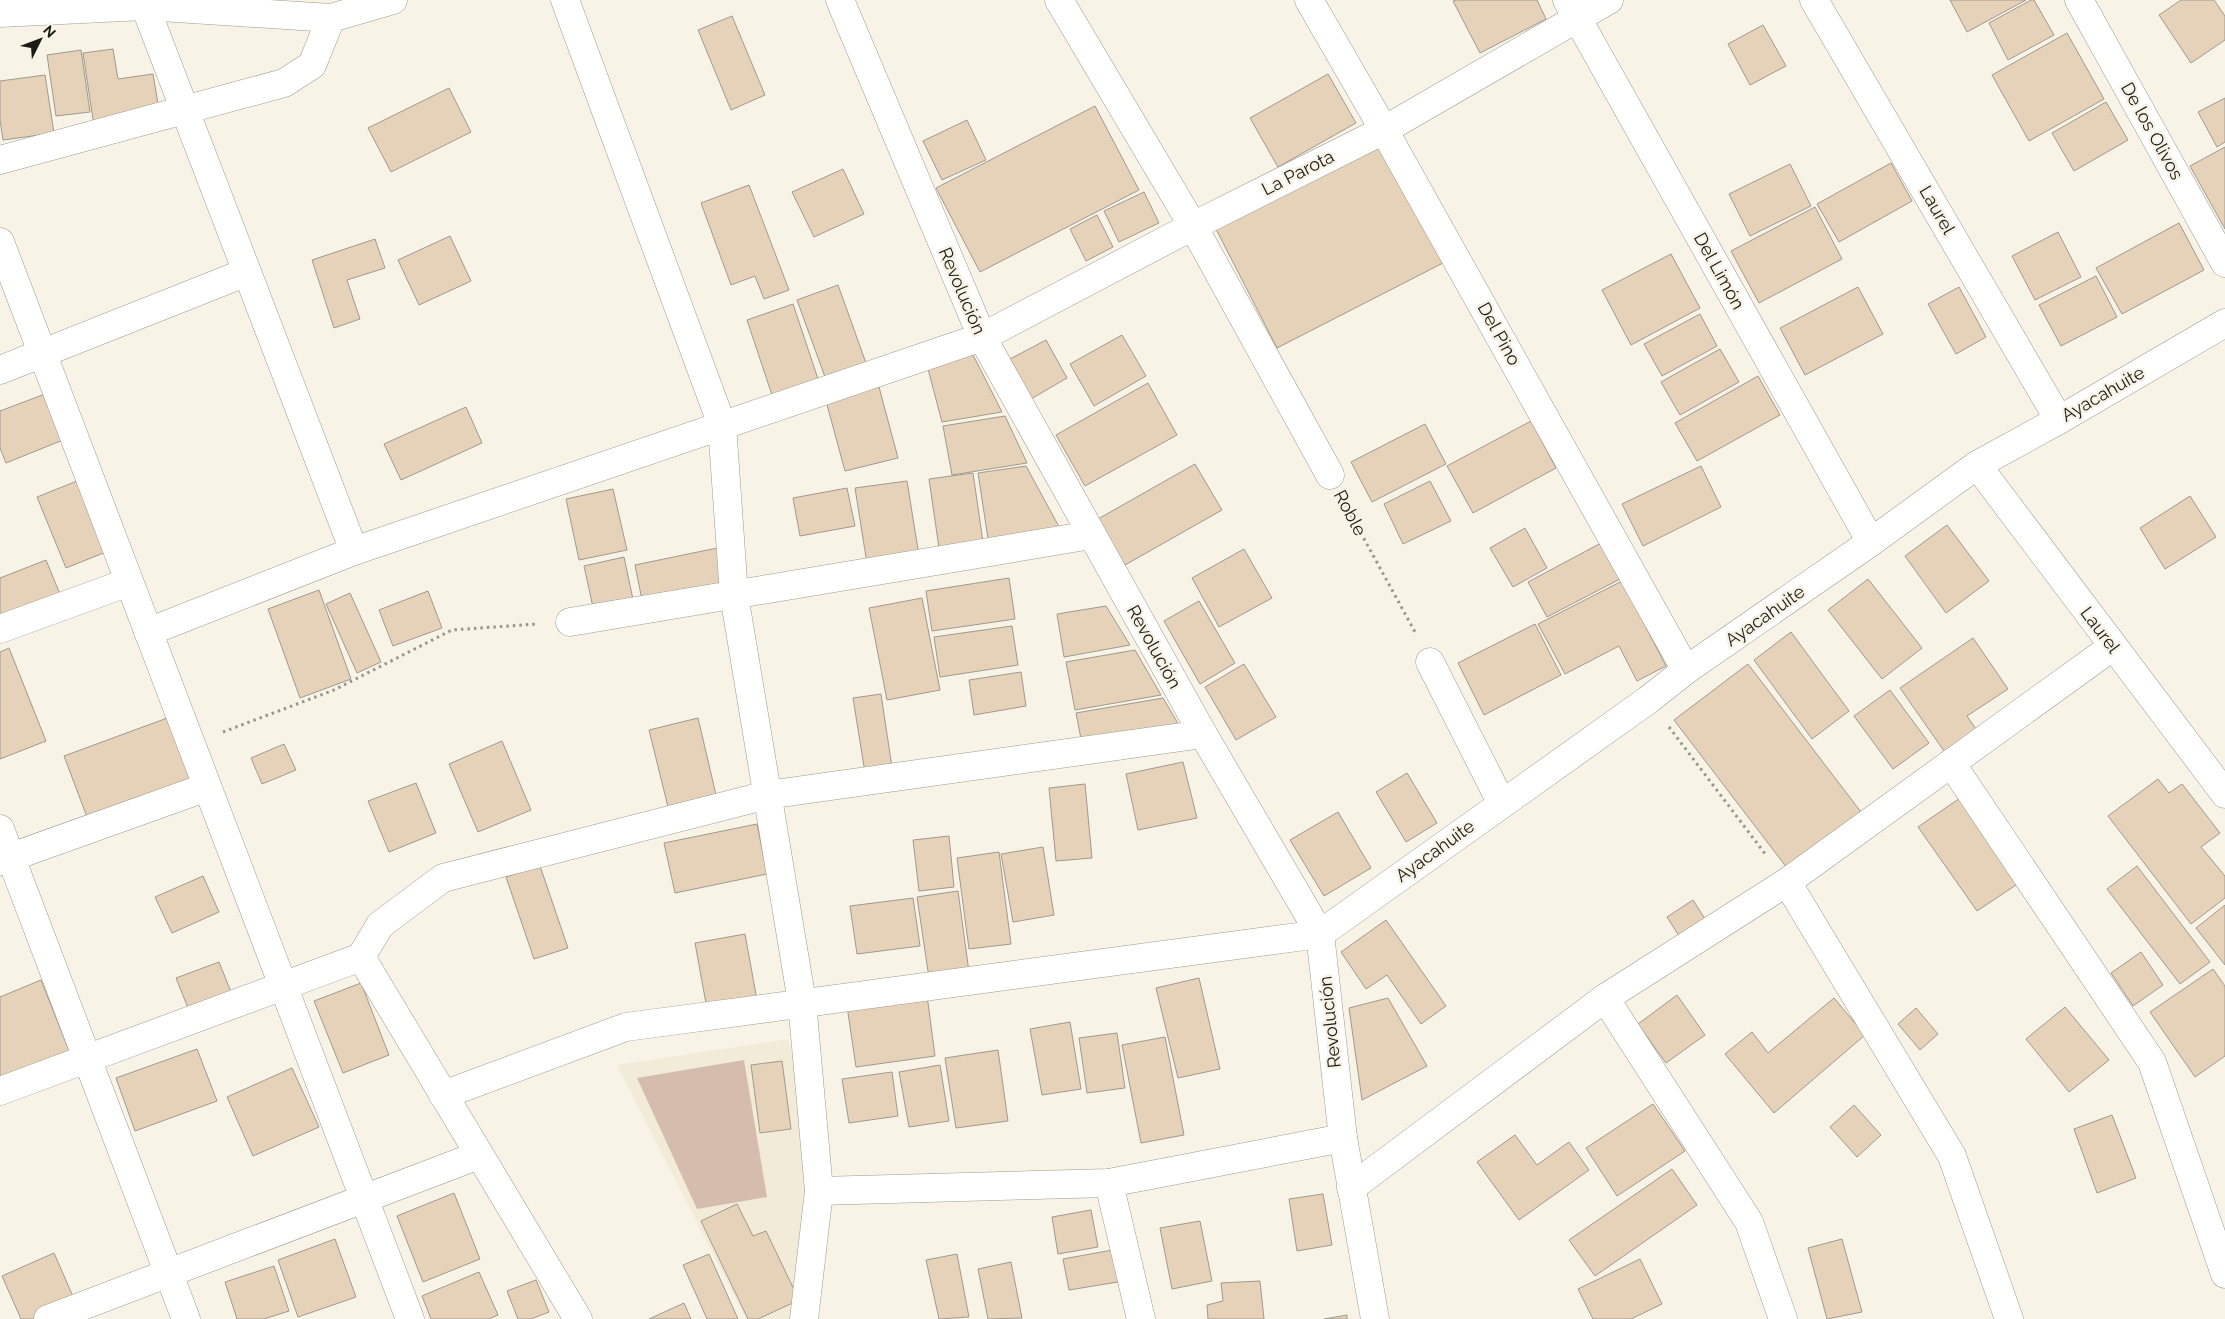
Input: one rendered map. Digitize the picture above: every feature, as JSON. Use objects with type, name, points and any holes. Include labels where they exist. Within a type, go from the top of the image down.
[{"type":"street","points":[[0,14],[145,6],[331,18],[393,0]]},
{"type":"street","points":[[565,0],[722,426],[734,595],[802,1002],[819,1192],[804,1319]]},
{"type":"street","name":"Revolución","points":[[840,0],[982,337],[1203,734],[1320,934],[1343,1138],[1374,1319]]},
{"type":"street","name":"Roble","points":[[1059,0],[1193,226],[1330,475]]},
{"type":"street","name":"Del Pino","points":[[1309,0],[1384,130],[1686,670]]},
{"type":"street","name":"La Parota","points":[[148,632],[354,551],[982,337],[1193,226],[1384,130],[1572,10],[1609,0]]},
{"type":"street","name":"Laurel","points":[[1814,0],[2059,420]]},
{"type":"street","name":"De los Olivos","points":[[2079,0],[2225,263]]},
{"type":"street","points":[[145,6],[354,551]]},
{"type":"street","name":"Del Limón","points":[[1572,10],[1871,542]]},
{"type":"street","points":[[0,160],[284,84],[312,65],[331,18]]},
{"type":"street","points":[[0,242],[410,1319]]},
{"type":"street","points":[[0,370],[247,272]]},
{"type":"street","name":"Ayacahuite","points":[[1320,934],[1648,700],[1686,670],[1871,542],[1977,465],[2059,420],[2225,322]]},
{"type":"street","name":"Laurel","points":[[1977,465],[2112,647],[2225,794]]},
{"type":"street","points":[[570,622],[1091,535]]},
{"type":"street","points":[[0,629],[129,582]]},
{"type":"street","points":[[1351,1188],[1605,998],[1786,882],[2112,647]]},
{"type":"street","points":[[1430,662],[1502,804]]},
{"type":"street","points":[[0,1091],[284,988],[361,957],[380,925],[443,878],[767,795],[1203,734]]},
{"type":"street","points":[[1951,763],[2152,1062],[2225,1274]]},
{"type":"street","points":[[5,859],[207,787]]},
{"type":"street","points":[[0,829],[5,859],[87,1059],[186,1319]]},
{"type":"street","points":[[1786,882],[1952,1156],[2009,1319]]},
{"type":"street","points":[[443,1095],[626,1027],[1320,934]]},
{"type":"street","points":[[361,957],[578,1319]]},
{"type":"street","points":[[1605,998],[1749,1222],[1783,1319]]},
{"type":"street","points":[[819,1192],[1109,1183],[1343,1138]]},
{"type":"street","points":[[48,1319],[479,1155]]},
{"type":"street","points":[[1109,1183],[1141,1319]]},
{"type":"path","name":"Roble","points":[[1330,475],[1430,662]]},
{"type":"path","points":[[191,744],[334,690],[452,630],[570,622]]},
{"type":"path","points":[[1648,700],[1786,882]]},
{"type":"shaded area","points":[[788,1039],[816,1151],[803,1319],[746,1319],[617,1065]]},
{"type":"shaded area","points":[[744,1060],[767,1197],[697,1209],[637,1078]]},
{"type":"building","points":[[1537,0],[1546,19],[1480,53],[1453,1]]},
{"type":"building","points":[[1950,0],[2026,0],[1967,32]]},
{"type":"building","points":[[2034,0],[2054,35],[2008,60],[1989,23]]},
{"type":"building","points":[[2181,0],[2214,0],[2225,16],[2225,40],[2191,63],[2159,15]]},
{"type":"building","points":[[732,16],[765,95],[731,110],[698,30]]},
{"type":"building","points":[[1763,25],[1786,66],[1750,85],[1728,44]]},
{"type":"building","points":[[2067,33],[2104,99],[2029,141],[1992,75]]},
{"type":"building","points":[[113,49],[118,79],[153,74],[160,116],[94,126],[83,53]]},
{"type":"building","points":[[81,50],[90,112],[56,116],[47,55]]},
{"type":"building","points":[[1328,74],[1356,123],[1278,167],[1250,118]]},
{"type":"building","points":[[45,75],[54,133],[3,140],[0,120],[0,81]]},
{"type":"building","points":[[449,88],[471,132],[391,172],[368,128]]},
{"type":"building","points":[[2225,98],[2225,142],[2217,147],[2198,112]]},
{"type":"building","points":[[2106,102],[2128,140],[2074,171],[2052,133]]},
{"type":"building","points":[[1095,106],[1139,190],[980,272],[936,188]]},
{"type":"building","points":[[967,120],[986,160],[942,180],[923,141]]},
{"type":"building","points":[[1381,145],[1443,263],[1277,348],[1216,229]]},
{"type":"building","points":[[2225,147],[2225,229],[2190,166]]},
{"type":"building","points":[[1891,163],[1912,201],[1839,242],[1817,204]]},
{"type":"building","points":[[1790,164],[1811,206],[1750,236],[1729,194]]},
{"type":"building","points":[[843,169],[864,214],[814,237],[792,192]]},
{"type":"building","points":[[749,185],[789,290],[764,299],[755,276],[731,285],[701,203]]},
{"type":"building","points":[[1144,192],[1159,223],[1119,242],[1104,211]]},
{"type":"building","points":[[1815,207],[1842,259],[1759,303],[1731,251]]},
{"type":"building","points":[[1097,215],[1113,247],[1086,261],[1070,229]]},
{"type":"building","points":[[2179,223],[2204,270],[2122,314],[2096,268]]},
{"type":"building","points":[[2058,232],[2081,277],[2035,300],[2012,256]]},
{"type":"building","points":[[450,236],[471,281],[419,305],[398,260]]},
{"type":"building","points":[[375,239],[385,268],[347,280],[360,319],[334,328],[312,260]]},
{"type":"building","points":[[1671,254],[1700,308],[1631,345],[1602,290]]},
{"type":"building","points":[[2096,276],[2117,317],[2061,346],[2039,305]]},
{"type":"building","points":[[838,285],[866,363],[825,377],[797,300]]},
{"type":"building","points":[[1858,287],[1883,334],[1805,375],[1780,328]]},
{"type":"building","points":[[1959,287],[1986,337],[1956,354],[1928,304]]},
{"type":"building","points":[[793,304],[819,382],[773,398],[747,320]]},
{"type":"building","points":[[1700,314],[1717,346],[1662,376],[1644,344]]},
{"type":"building","points":[[1122,335],[1146,376],[1094,406],[1070,364]]},
{"type":"building","points":[[1046,340],[1067,378],[1031,399],[1010,359]]},
{"type":"building","points":[[1720,349],[1739,382],[1680,415],[1661,382]]},
{"type":"building","points":[[972,353],[1002,412],[942,422],[928,369]]},
{"type":"building","points":[[1758,376],[1780,415],[1697,461],[1675,423]]},
{"type":"building","points":[[1148,383],[1177,435],[1085,486],[1056,435]]},
{"type":"building","points":[[879,387],[898,458],[845,471],[826,401]]},
{"type":"building","points":[[45,394],[63,440],[6,463],[0,448],[0,411]]},
{"type":"building","points":[[466,407],[482,443],[401,480],[384,444]]},
{"type":"building","points":[[1005,416],[1027,463],[952,475],[943,426]]},
{"type":"building","points":[[1531,421],[1556,468],[1473,513],[1447,466]]},
{"type":"building","points":[[1425,424],[1446,464],[1372,502],[1351,462]]},
{"type":"building","points":[[1195,464],[1222,510],[1125,565],[1098,519]]},
{"type":"building","points":[[1026,466],[1063,534],[989,545],[978,473]]},
{"type":"building","points":[[1701,466],[1721,507],[1643,546],[1622,504]]},
{"type":"building","points":[[973,473],[984,549],[940,555],[929,479]]},
{"type":"building","points":[[82,479],[111,550],[66,568],[37,497]]},
{"type":"building","points":[[907,481],[920,562],[868,570],[855,488]]},
{"type":"building","points":[[1430,481],[1451,521],[1403,544],[1384,504]]},
{"type":"building","points":[[847,488],[855,526],[800,536],[793,498]]},
{"type":"building","points":[[613,489],[627,550],[579,560],[566,499]]},
{"type":"building","points":[[2190,496],[2216,537],[2165,569],[2140,528]]},
{"type":"building","points":[[1947,525],[1989,581],[1946,613],[1905,556]]},
{"type":"building","points":[[1525,528],[1547,568],[1513,587],[1490,548]]},
{"type":"building","points":[[1601,543],[1620,579],[1547,617],[1528,582]]},
{"type":"building","points":[[722,547],[731,588],[643,605],[635,565]]},
{"type":"building","points":[[1244,549],[1272,598],[1219,627],[1192,578]]},
{"type":"building","points":[[624,557],[634,604],[594,612],[584,566]]},
{"type":"building","points":[[46,560],[62,599],[0,624],[0,578]]},
{"type":"building","points":[[1009,578],[1015,619],[932,631],[926,591]]},
{"type":"building","points":[[1868,579],[1922,648],[1882,679],[1828,610]]},
{"type":"building","points":[[1622,581],[1666,666],[1637,681],[1619,646],[1565,674],[1538,624]]},
{"type":"building","points":[[319,590],[351,679],[300,698],[268,609]]},
{"type":"building","points":[[428,591],[442,628],[393,646],[379,610]]},
{"type":"building","points":[[350,593],[381,662],[357,673],[326,604]]},
{"type":"building","points":[[922,598],[940,690],[887,700],[869,608]]},
{"type":"building","points":[[1199,601],[1235,663],[1200,684],[1164,621]]},
{"type":"building","points":[[1106,606],[1130,645],[1064,657],[1057,614]]},
{"type":"building","points":[[1535,624],[1561,675],[1484,715],[1458,663]]},
{"type":"building","points":[[1012,626],[1018,665],[940,677],[934,637]]},
{"type":"building","points":[[1791,632],[1849,711],[1812,739],[1754,660]]},
{"type":"building","points":[[1973,638],[2008,689],[1967,716],[1976,729],[1944,751],[1900,688]]},
{"type":"building","points":[[9,648],[46,741],[0,759],[0,652]]},
{"type":"building","points":[[1135,650],[1161,695],[1075,710],[1066,662]]},
{"type":"building","points":[[1244,664],[1276,717],[1236,740],[1205,687]]},
{"type":"building","points":[[1748,664],[1861,812],[1787,868],[1674,720]]},
{"type":"building","points":[[1021,672],[1026,706],[974,715],[969,680]]},
{"type":"building","points":[[1890,690],[1929,743],[1893,769],[1854,716]]},
{"type":"building","points":[[881,694],[893,774],[866,779],[853,698]]},
{"type":"building","points":[[1163,698],[1183,732],[1083,749],[1076,713]]},
{"type":"building","points":[[170,717],[196,787],[90,825],[64,756]]},
{"type":"building","points":[[698,718],[717,799],[669,811],[649,730]]},
{"type":"building","points":[[502,741],[531,810],[478,832],[449,764]]},
{"type":"building","points":[[284,744],[296,770],[262,784],[251,758]]},
{"type":"building","points":[[1183,762],[1197,818],[1138,830],[1126,774]]},
{"type":"building","points":[[1407,773],[1437,823],[1406,842],[1376,792]]},
{"type":"building","points":[[2158,779],[2169,793],[2182,784],[2220,833],[2201,847],[2225,876],[2225,898],[2191,924],[2108,816]]},
{"type":"building","points":[[416,783],[436,833],[389,852],[368,801]]},
{"type":"building","points":[[1085,784],[1092,858],[1056,861],[1049,788]]},
{"type":"building","points":[[1960,798],[2019,883],[1977,911],[1918,827]]},
{"type":"building","points":[[1338,812],[1371,868],[1324,896],[1290,840]]},
{"type":"building","points":[[757,824],[767,874],[675,893],[664,843]]},
{"type":"building","points":[[949,836],[954,887],[919,891],[913,840]]},
{"type":"building","points":[[1043,847],[1054,915],[1013,922],[1001,854]]},
{"type":"building","points":[[999,852],[1011,944],[969,949],[957,858]]},
{"type":"building","points":[[540,866],[568,948],[534,959],[506,877]]},
{"type":"building","points":[[2137,866],[2210,962],[2180,984],[2107,889]]},
{"type":"building","points":[[203,876],[219,912],[172,933],[155,897]]},
{"type":"building","points":[[958,891],[969,972],[929,978],[917,897]]},
{"type":"building","points":[[913,898],[920,946],[857,954],[850,906]]},
{"type":"building","points":[[1693,900],[1707,922],[1681,939],[1667,917]]},
{"type":"building","points":[[2225,905],[2225,965],[2196,928]]},
{"type":"building","points":[[1386,920],[1446,1006],[1421,1024],[1387,975],[1366,989],[1341,952]]},
{"type":"building","points":[[745,934],[757,1000],[707,1009],[695,943]]},
{"type":"building","points":[[2141,952],[2163,985],[2133,1006],[2111,973]]},
{"type":"building","points":[[219,962],[233,997],[190,1013],[176,978]]},
{"type":"building","points":[[2213,969],[2225,986],[2225,1056],[2195,1077],[2150,1012]]},
{"type":"building","points":[[1199,978],[1220,1069],[1178,1078],[1156,988]]},
{"type":"building","points":[[41,980],[72,1058],[0,1088],[0,997]]},
{"type":"building","points":[[361,983],[389,1055],[343,1073],[314,1001]]},
{"type":"building","points":[[927,995],[935,1056],[856,1067],[847,1006]]},
{"type":"building","points":[[1677,995],[1705,1035],[1666,1063],[1638,1024]]},
{"type":"building","points":[[1388,998],[1427,1066],[1362,1100],[1349,1008]]},
{"type":"building","points":[[1834,998],[1865,1035],[1774,1113],[1725,1054],[1752,1032],[1768,1053]]},
{"type":"building","points":[[2065,1007],[2109,1060],[2069,1092],[2026,1039]]},
{"type":"building","points":[[1916,1008],[1938,1034],[1920,1050],[1898,1024]]},
{"type":"building","points":[[1070,1022],[1081,1089],[1042,1095],[1030,1029]]},
{"type":"building","points":[[1117,1033],[1125,1088],[1087,1093],[1079,1038]]},
{"type":"building","points":[[1165,1037],[1184,1135],[1141,1143],[1122,1045]]},
{"type":"building","points":[[197,1049],[217,1101],[135,1131],[116,1078]]},
{"type":"building","points":[[998,1050],[1008,1121],[956,1128],[945,1058]]},
{"type":"building","points":[[782,1061],[791,1129],[760,1133],[751,1065]]},
{"type":"building","points":[[940,1065],[949,1121],[909,1127],[899,1072]]},
{"type":"building","points":[[292,1068],[319,1127],[253,1156],[227,1097]]},
{"type":"building","points":[[892,1072],[898,1116],[849,1123],[842,1079]]},
{"type":"building","points":[[1653,1104],[1685,1151],[1617,1196],[1586,1148]]},
{"type":"building","points":[[1854,1105],[1881,1135],[1857,1157],[1830,1127]]},
{"type":"building","points":[[2112,1115],[2136,1178],[2097,1193],[2074,1129]]},
{"type":"building","points":[[1515,1135],[1537,1165],[1569,1142],[1589,1170],[1519,1220],[1477,1162]]},
{"type":"building","points":[[1672,1169],[1697,1205],[1595,1276],[1569,1240]]},
{"type":"building","points":[[454,1193],[480,1259],[423,1282],[397,1216]]},
{"type":"building","points":[[1323,1194],[1332,1245],[1297,1251],[1289,1199]]},
{"type":"building","points":[[737,1204],[753,1236],[766,1231],[799,1300],[758,1319],[748,1319],[701,1221]]},
{"type":"building","points":[[1091,1210],[1098,1247],[1058,1254],[1052,1217]]},
{"type":"building","points":[[1200,1221],[1212,1281],[1172,1289],[1160,1228]]},
{"type":"building","points":[[335,1239],[356,1297],[298,1317],[278,1260]]},
{"type":"building","points":[[1842,1239],[1862,1312],[1827,1319],[1808,1248]]},
{"type":"building","points":[[1118,1249],[1124,1281],[1069,1290],[1063,1259]]},
{"type":"building","points":[[54,1253],[75,1301],[33,1319],[21,1319],[2,1276]]},
{"type":"building","points":[[709,1254],[738,1319],[707,1319],[683,1265]]},
{"type":"building","points":[[957,1254],[969,1317],[939,1319],[926,1260]]},
{"type":"building","points":[[1640,1259],[1662,1304],[1631,1319],[1593,1319],[1578,1289]]},
{"type":"building","points":[[1011,1262],[1022,1318],[988,1319],[978,1269]]},
{"type":"building","points":[[274,1266],[289,1311],[264,1319],[237,1319],[225,1282]]},
{"type":"building","points":[[479,1272],[498,1315],[489,1319],[431,1319],[422,1296]]},
{"type":"building","points":[[536,1280],[549,1312],[531,1319],[518,1319],[507,1291]]},
{"type":"building","points":[[1260,1281],[1264,1319],[1208,1319],[1207,1305],[1223,1301],[1221,1283]]},
{"type":"building","points":[[684,1303],[691,1319],[649,1319]]},
{"type":"building","points":[[1347,1315],[1347,1319],[1324,1319]]}]
